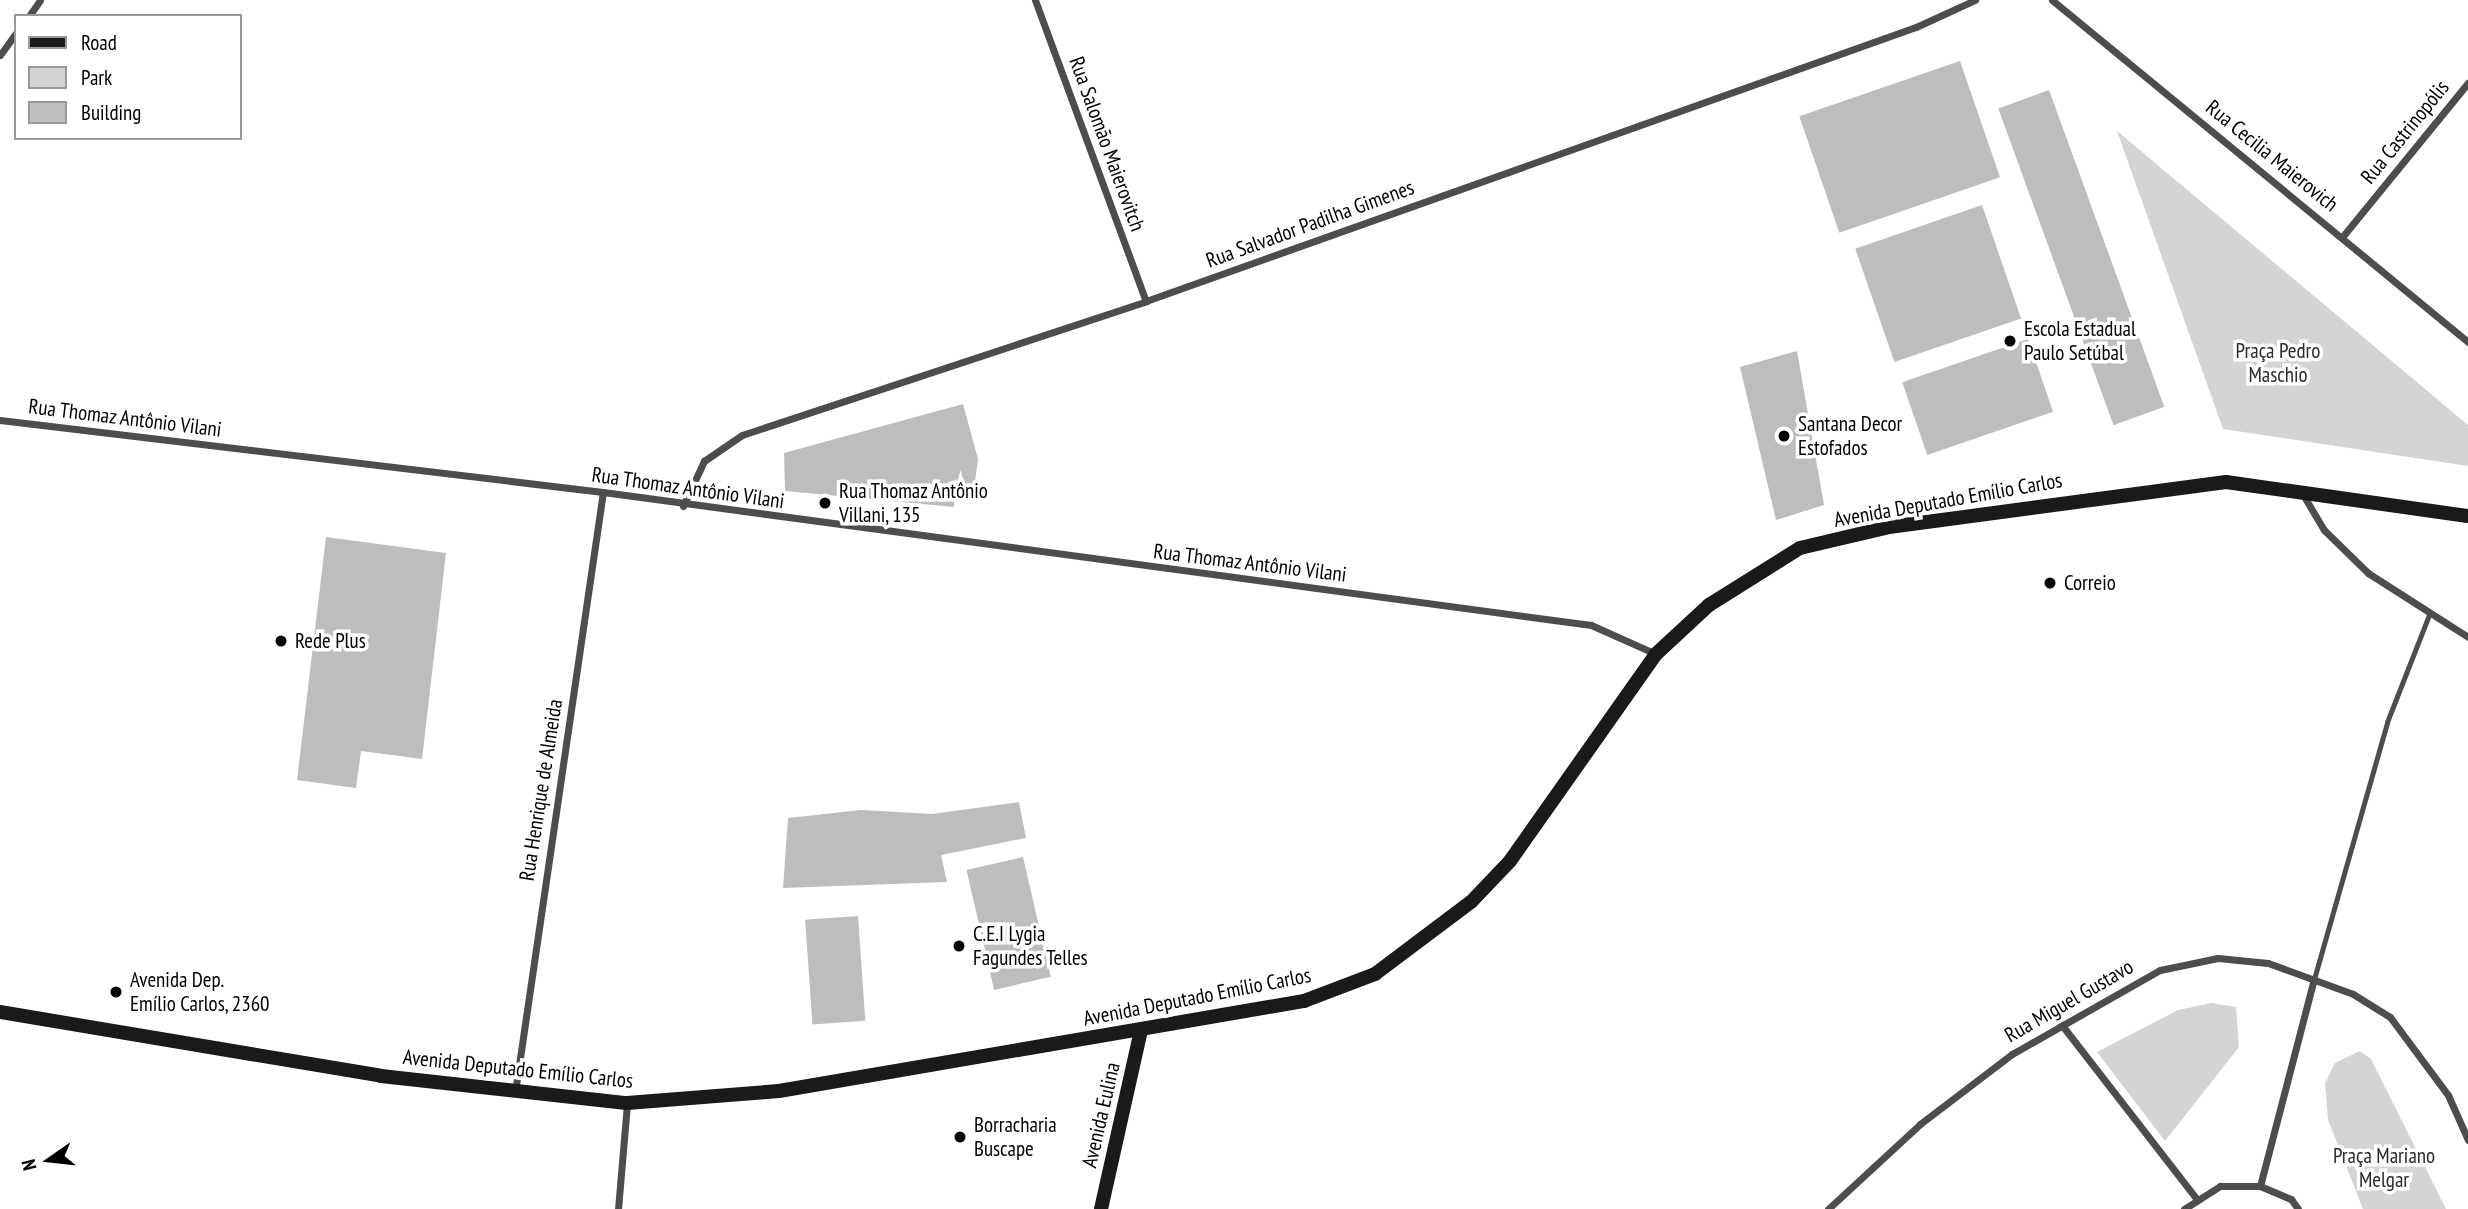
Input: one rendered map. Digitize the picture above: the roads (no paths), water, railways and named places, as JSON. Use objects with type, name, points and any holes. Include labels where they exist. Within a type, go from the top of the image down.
[{"type":"main road","name":"Avenida Deputado Emílio Carlos","points":[[0,1013],[515,1093],[627,1103],[779,1091],[1304,1001],[1375,974],[1431,938],[1510,861],[1656,654],[1709,605],[1800,548],[1889,527],[2195,484],[2302,492],[2468,516]]},
{"type":"main road","name":"Avenida Eulina","points":[[1101,1209],[1141,1030]]},
{"type":"street","name":"Rua Salomão Maierovitch","points":[[1035,0],[1146,300]]},
{"type":"street","name":"Rua Salvador Padilha Gimenes","points":[[682,506],[704,461],[742,435],[1146,300],[1916,27],[1975,0]]},
{"type":"street","name":"Rua Cecilia Maierovich","points":[[2052,0],[2343,236],[2468,342]]},
{"type":"street","points":[[0,55],[14,36]]},
{"type":"street","name":"Rua Castrinopólis","points":[[2343,236],[2468,83]]},
{"type":"street","name":"Rua Thomaz Antônio Vilani","points":[[0,420],[603,492],[682,506],[1591,625],[1656,654]]},
{"type":"street","name":"Rua Henrique de Almeida","points":[[515,1093],[603,492]]},
{"type":"street","points":[[2302,492],[2344,552],[2468,636]]},
{"type":"street","name":"Rua Miguel Gustavo","points":[[1828,1209],[1920,1124],[2061,1024],[2160,970],[2218,958],[2268,962],[2314,979],[2390,1017],[2448,1095],[2468,1140]]},
{"type":"street","points":[[2260,1186],[2314,979]]},
{"type":"street","points":[[2061,1024],[2195,1197]]},
{"type":"street","points":[[618,1209],[627,1103]]},
{"type":"street","points":[[2184,1209],[2195,1197],[2220,1186],[2260,1186],[2291,1199],[2298,1209]]},
{"type":"lane","points":[[2314,979],[2387,722],[2430,611]]},
{"type":"place","name":"Escola Estadual Paulo Setúbal","points":[[2010,341]]},
{"type":"place","name":"Santana Decor Estofados","points":[[1784,436]]},
{"type":"place","name":"Rua Thomaz Antônio Villani, 135","points":[[825,503]]},
{"type":"place","name":"Correio","points":[[2050,583]]},
{"type":"place","name":"Rede Plus","points":[[281,641]]},
{"type":"place","name":"C.E.I Lygia Fagundes Telles","points":[[959,946]]},
{"type":"place","name":"Avenida Dep. Emílio Carlos, 2360","points":[[116,992]]},
{"type":"place","name":"Borracharia Buscape","points":[[960,1137]]},
{"type":"park label","name":"Praça Pedro Maschio","points":[[2278,363]]},
{"type":"park label","name":"Praça Mariano Melgar","points":[[2384,1168]]}]
